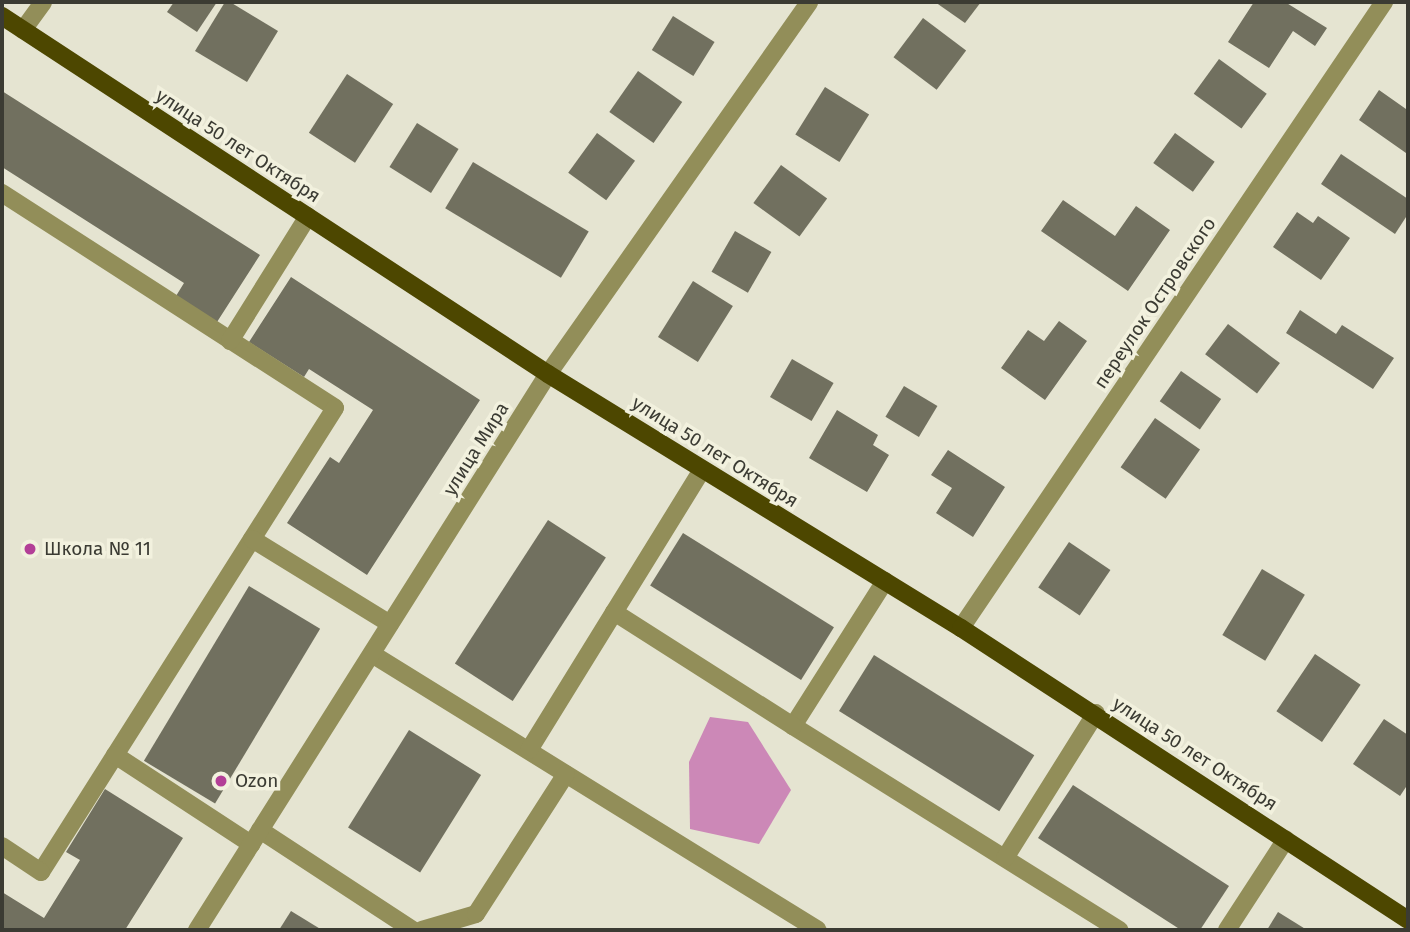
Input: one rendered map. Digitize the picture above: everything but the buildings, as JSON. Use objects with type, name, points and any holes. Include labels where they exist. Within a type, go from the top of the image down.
[{"type":"main road","name":"улица 50 лет Октября","points":[[2,16],[548,374],[1096,713],[1408,920]]},
{"type":"street","points":[[23,30],[43,2]]},
{"type":"street","name":"улица Мира","points":[[197,930],[548,374],[809,2]]},
{"type":"street","name":"переулок Островского","points":[[961,628],[1384,2]]},
{"type":"street","points":[[2,193],[335,408],[41,872],[2,846]]},
{"type":"street","points":[[230,341],[308,216]]},
{"type":"street","points":[[528,750],[702,470]]},
{"type":"street","points":[[252,539],[390,624]]},
{"type":"street","points":[[793,726],[885,581]]},
{"type":"street","points":[[614,612],[1119,930]]},
{"type":"street","points":[[372,653],[818,930]]},
{"type":"street","points":[[1004,858],[1096,713]]},
{"type":"street","points":[[115,755],[414,930]]},
{"type":"street","points":[[422,930],[476,914],[566,774]]},
{"type":"street","points":[[1227,930],[1286,839]]},
{"type":"shaded area","points":[[710,717],[748,722],[791,790],[759,844],[690,829],[689,762]]},
{"type":"place","name":"Школа № 11","points":[[30,549]]},
{"type":"place","name":"Ozon","points":[[221,781]]}]
